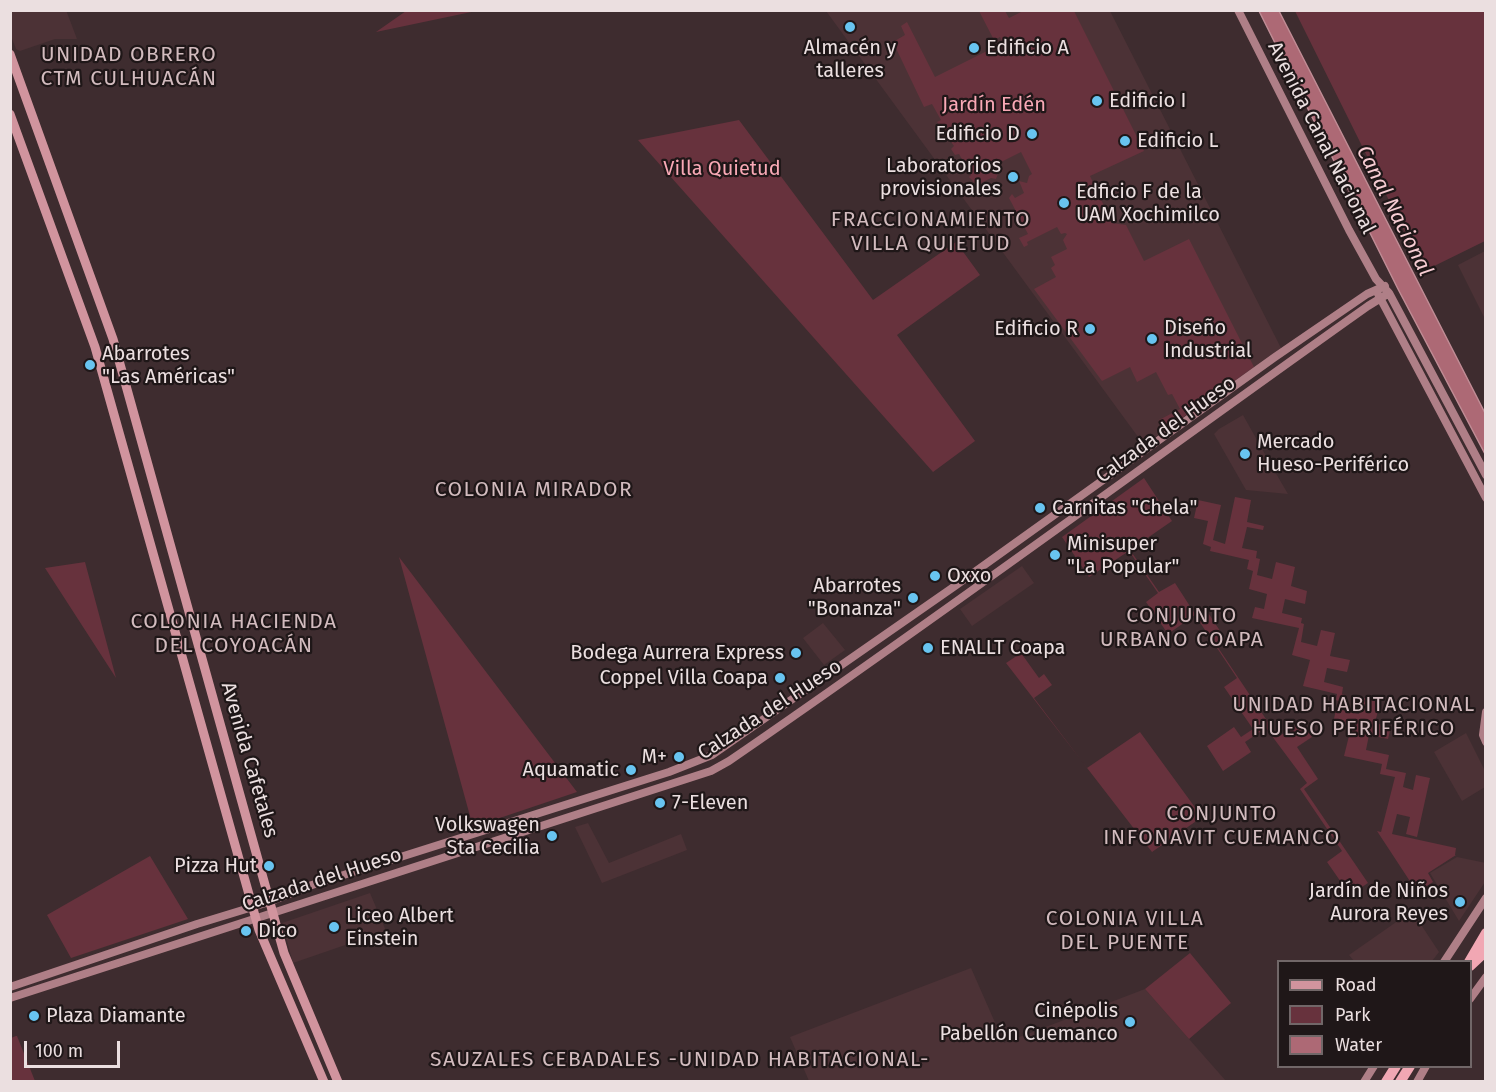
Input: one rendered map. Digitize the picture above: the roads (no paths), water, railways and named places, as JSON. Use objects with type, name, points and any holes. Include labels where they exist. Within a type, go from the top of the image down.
[{"type":"highway","points":[[1469,960],[1485,933]]},
{"type":"highway","points":[[1472,964],[1485,951]]},
{"type":"highway","points":[[1386,1082],[1395,1068]]},
{"type":"highway","points":[[1400,1082],[1409,1068]]},
{"type":"main road","name":"Avenida Canal Nacional","points":[[1238,10],[1349,231],[1485,475]]},
{"type":"main road","name":"Avenida Cafetales","points":[[10,54],[113,339],[269,902],[292,977],[338,1082]]},
{"type":"main road","name":"Avenida Cafetales","points":[[10,114],[95,347],[255,920],[324,1082]]},
{"type":"main road","name":"Avenida Canal Nacional","points":[[1382,292],[1389,313],[1485,498]]},
{"type":"main road","name":"Calzada del Hueso","points":[[10,998],[694,776],[729,761],[977,588],[1368,306],[1382,292]]},
{"type":"main road","name":"Calzada del Hueso","points":[[10,987],[269,902],[312,885],[669,772],[712,755],[1275,357],[1367,294],[1382,292]]},
{"type":"main road","points":[[1368,306],[1379,306],[1389,313]]},
{"type":"main road","points":[[1485,712],[1483,735],[1485,742]]},
{"type":"main road","points":[[1445,960],[1485,898]]},
{"type":"main road","points":[[1472,996],[1485,976]]},
{"type":"main road","points":[[1364,1082],[1373,1068]]},
{"type":"main road","points":[[1417,1082],[1425,1068]]},
{"type":"water","name":"Canal Nacional","points":[[1259,11],[1279,11],[1485,413],[1485,454],[1398,289]]},
{"type":"place","name":"Almacén y talleres","points":[[850,27]]},
{"type":"place","name":"Edificio A","points":[[974,48]]},
{"type":"place","name":"Edificio I","points":[[1097,101]]},
{"type":"place","name":"Edificio D","points":[[1032,134]]},
{"type":"place","name":"Edificio L","points":[[1125,141]]},
{"type":"place","name":"Laboratorios provisionales","points":[[1013,177]]},
{"type":"place","name":"Edficio F de la UAM Xochimilco","points":[[1064,203]]},
{"type":"place","name":"Edificio R","points":[[1090,329]]},
{"type":"place","name":"Diseño Industrial","points":[[1152,339]]},
{"type":"place","name":"Abarrotes \"Las Américas\"","points":[[90,365]]},
{"type":"place","name":"Mercado Hueso-Periférico","points":[[1245,454]]},
{"type":"place","name":"Carnitas \"Chela\"","points":[[1040,508]]},
{"type":"place","name":"Minisuper \"La Popular\"","points":[[1055,555]]},
{"type":"place","name":"Oxxo","points":[[935,576]]},
{"type":"place","name":"Abarrotes \"Bonanza\"","points":[[913,598]]},
{"type":"place","name":"ENALLT Coapa","points":[[928,648]]},
{"type":"place","name":"Bodega Aurrera Express","points":[[796,653]]},
{"type":"place","name":"Coppel Villa Coapa","points":[[780,678]]},
{"type":"place","name":"M+","points":[[679,757]]},
{"type":"place","name":"Aquamatic","points":[[631,770]]},
{"type":"place","name":"7-Eleven","points":[[660,803]]},
{"type":"place","name":"Volkswagen Sta Cecilia","points":[[552,836]]},
{"type":"place","name":"Pizza Hut","points":[[269,866]]},
{"type":"place","name":"Jardín de Niños Aurora Reyes","points":[[1460,902]]},
{"type":"place","name":"Liceo Albert Einstein","points":[[334,927]]},
{"type":"place","name":"Dico","points":[[246,931]]},
{"type":"place","name":"Plaza Diamante","points":[[34,1016]]},
{"type":"place","name":"Cinépolis Pabellón Cuemanco","points":[[1130,1022]]},
{"type":"district","name":"UNIDAD OBRERO CTM CULHUACÁN","points":[[129,67]]},
{"type":"district","name":"FRACCIONAMIENTO VILLA QUIETUD","points":[[931,232]]},
{"type":"district","name":"COLONIA MIRADOR","points":[[534,490]]},
{"type":"district","name":"CONJUNTO URBANO COAPA","points":[[1182,628]]},
{"type":"district","name":"COLONIA HACIENDA DEL COYOACÁN","points":[[234,634]]},
{"type":"district","name":"UNIDAD HABITACIONAL HUESO PERIFÉRICO","points":[[1354,717]]},
{"type":"district","name":"CONJUNTO INFONAVIT CUEMANCO","points":[[1222,826]]},
{"type":"district","name":"COLONIA VILLA DEL PUENTE","points":[[1125,931]]},
{"type":"district","name":"SAUZALES CEBADALES -UNIDAD HABITACIONAL-","points":[[680,1060]]},
{"type":"park label","name":"Jardín Edén","points":[[994,105]]},
{"type":"park label","name":"Villa Quietud","points":[[722,169]]}]
